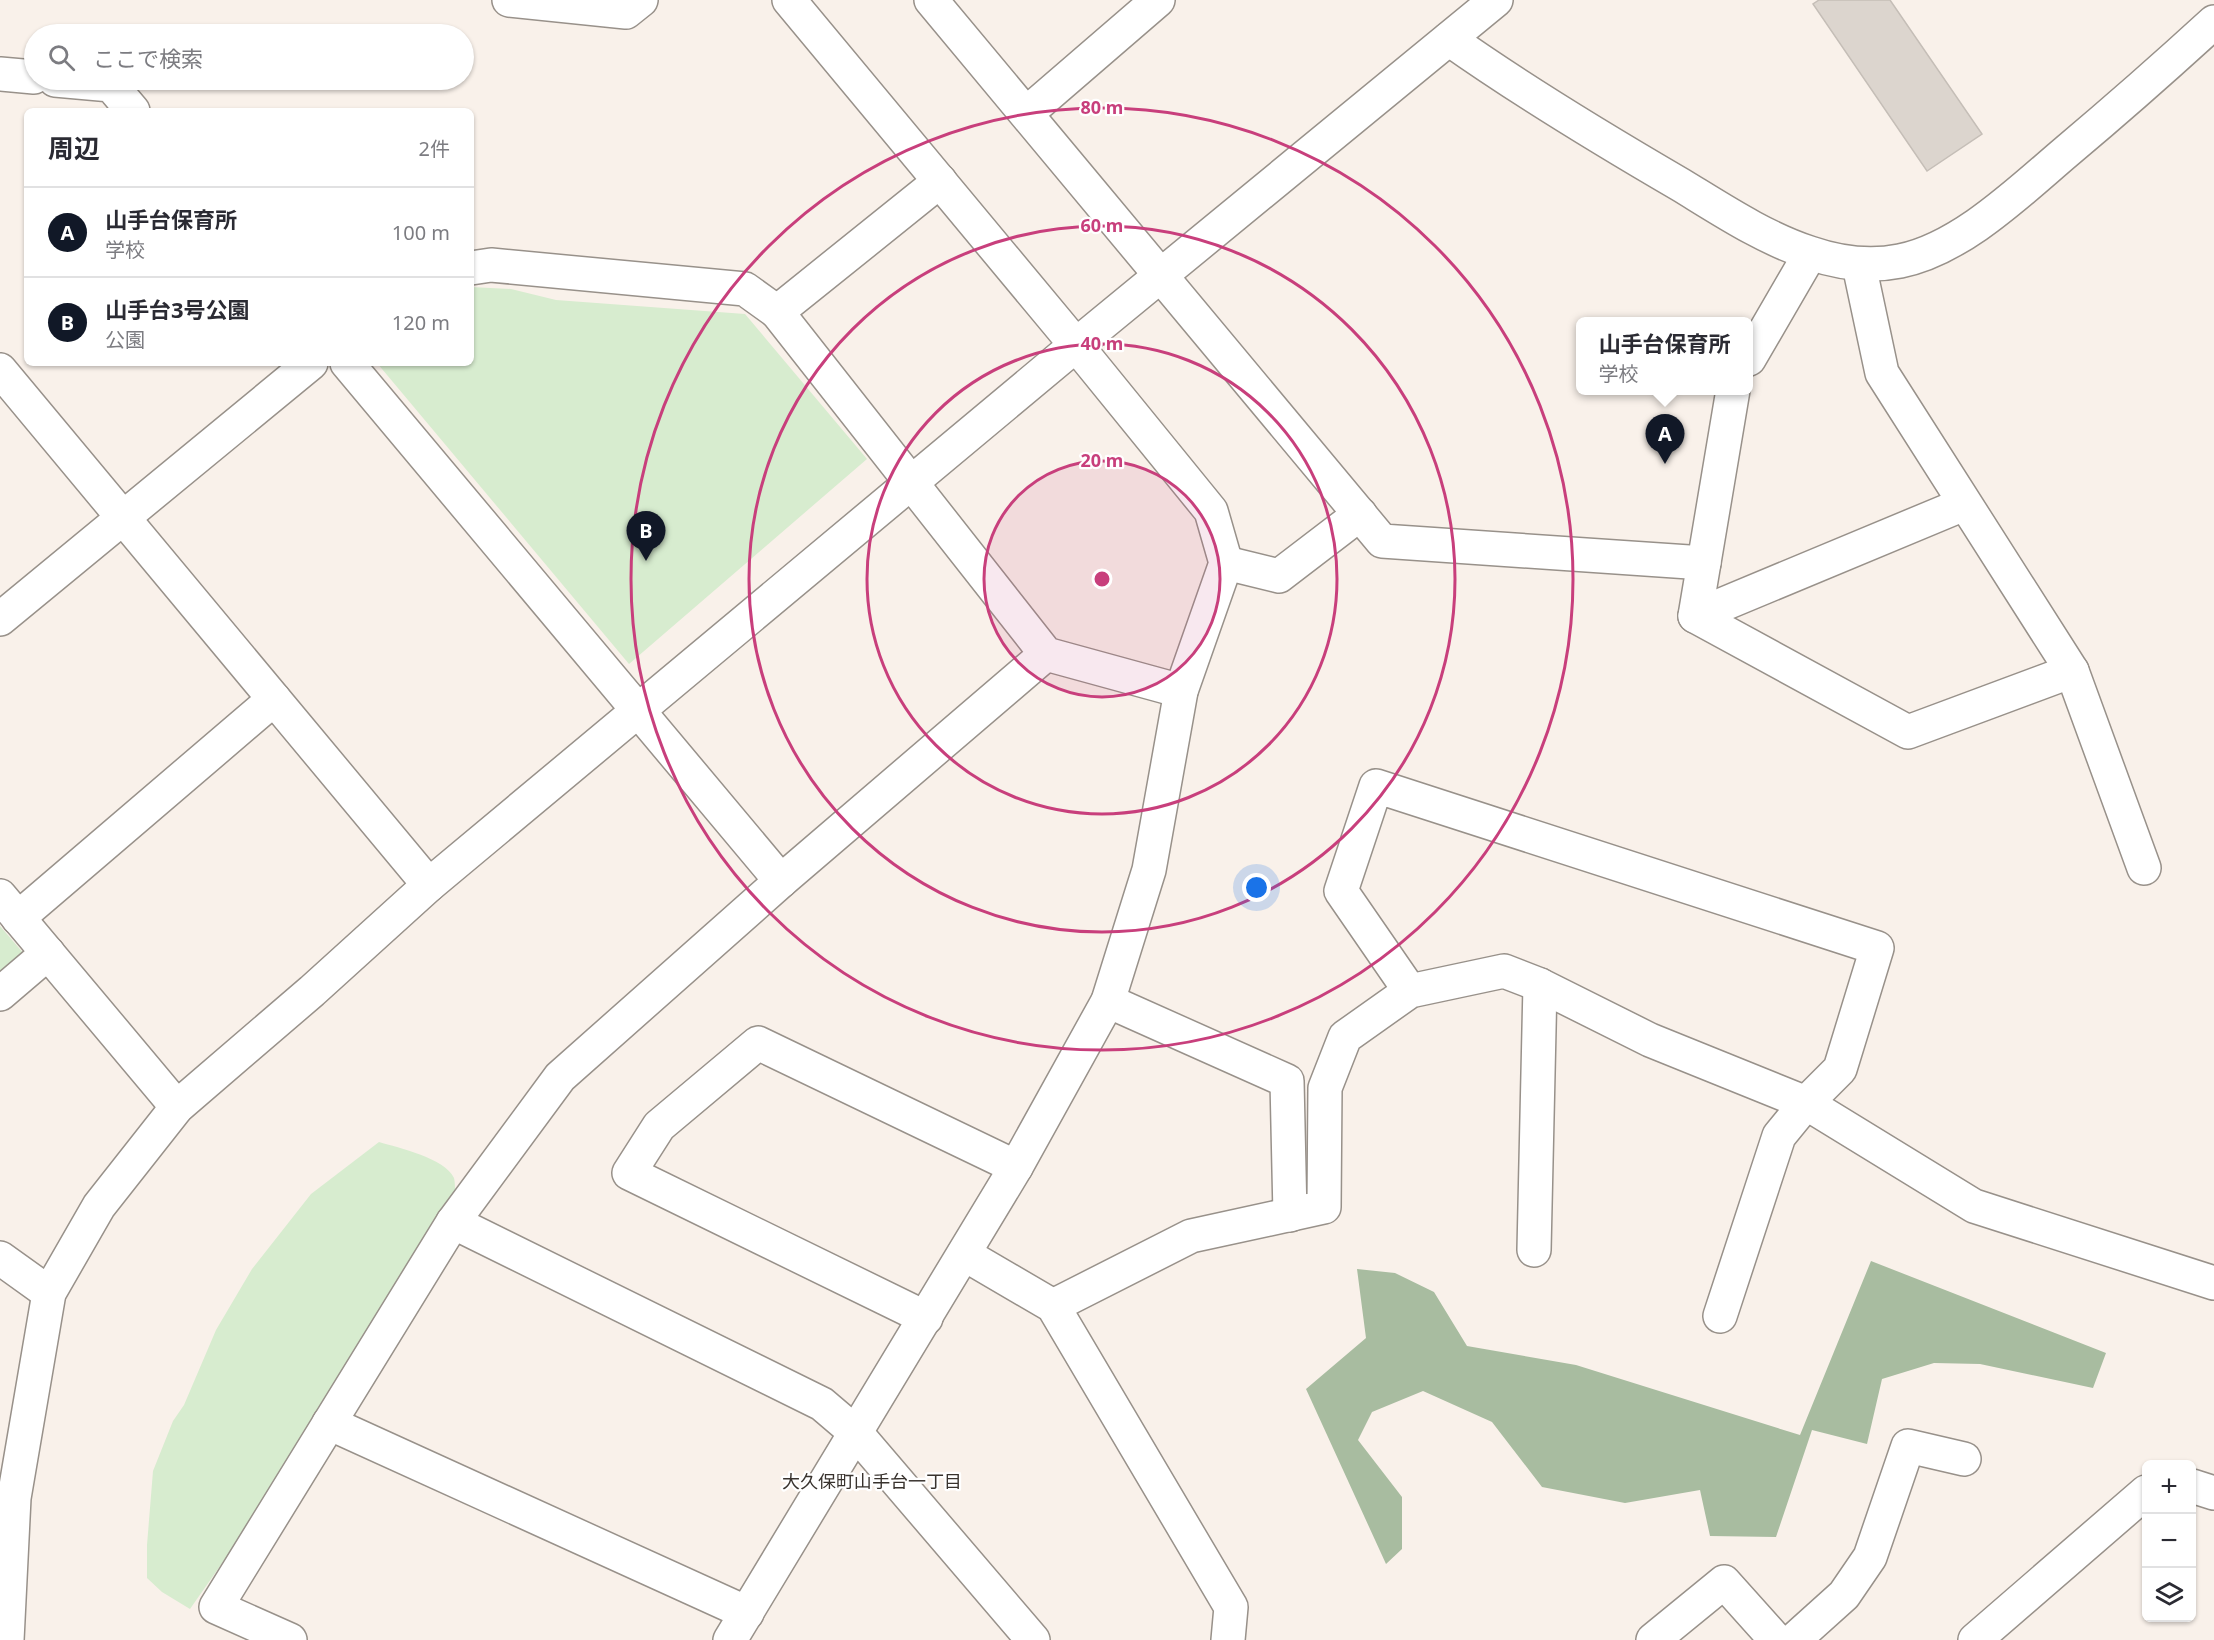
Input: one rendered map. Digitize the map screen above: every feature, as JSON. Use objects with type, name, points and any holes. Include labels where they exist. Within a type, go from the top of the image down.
[{"type":"street","points":[[509,0],[626,12],[641,0]]},
{"type":"street","points":[[329,1423],[739,1627],[1016,1167],[1108,1001],[1149,870],[1181,691],[1226,563],[1211,511],[789,0]]},
{"type":"street","points":[[931,0],[1162,274],[1382,541],[1704,563]]},
{"type":"street","points":[[1027,113],[1158,0]]},
{"type":"street","points":[[7,1640],[14,1498],[48,1293],[99,1206],[177,1107],[312,992],[429,885],[1076,345],[1496,0]]},
{"type":"street","points":[[1449,39],[1504,78],[1630,156],[1758,230],[1810,254],[1859,265],[1901,261],[1945,245],[1985,219],[2131,97],[2214,22]]},
{"type":"street","points":[[0,74],[24,76]]},
{"type":"street","points":[[115,90],[130,108]]},
{"type":"street","points":[[777,312],[939,181]]},
{"type":"street","points":[[1753,353],[1810,254]]},
{"type":"street","points":[[474,268],[491,265],[745,289],[777,312],[1046,654],[1181,691]]},
{"type":"street","points":[[1859,265],[1882,373],[2072,671],[2144,868]]},
{"type":"street","points":[[0,619],[307,366]]},
{"type":"street","points":[[350,366],[781,880]]},
{"type":"street","points":[[0,370],[429,885]]},
{"type":"street","points":[[1695,616],[1732,395]]},
{"type":"street","points":[[1695,616],[1964,504]]},
{"type":"street","points":[[1226,563],[1279,576],[1360,514]]},
{"type":"street","points":[[1695,616],[1908,732],[2072,671]]},
{"type":"street","points":[[290,1640],[216,1607],[453,1222],[560,1077],[781,880],[1046,654]]},
{"type":"street","points":[[177,1107],[9,907],[274,699]]},
{"type":"street","points":[[1410,991],[1341,891],[1376,786],[1877,948],[1840,1069],[1806,1103],[1779,1136],[1720,1316]]},
{"type":"street","points":[[0,994],[48,953]]},
{"type":"street","points":[[1053,1306],[1191,1236],[1324,1207],[1324,1088],[1345,1037],[1410,991],[1504,971],[1540,985],[1650,1040],[1806,1103],[1974,1206],[2214,1283]]},
{"type":"street","points":[[1534,1250],[1540,985]]},
{"type":"street","points":[[1108,1001],[1287,1081],[1290,1215]]},
{"type":"street","points":[[926,1318],[628,1173],[659,1126],[758,1043],[1016,1167]]},
{"type":"street","points":[[453,1222],[822,1404],[856,1433],[1033,1640]]},
{"type":"street","points":[[964,1254],[1053,1306],[1231,1607],[1228,1640]]},
{"type":"street","points":[[0,1258],[48,1293]]},
{"type":"street","points":[[1794,1640],[1844,1595],[1870,1557],[1908,1446],[1964,1459]]},
{"type":"street","points":[[2196,1487],[2214,1493]]},
{"type":"street","points":[[1975,1640],[2142,1495]]},
{"type":"street","points":[[1653,1640],[1724,1582],[1776,1640]]},
{"type":"green space","points":[[474,287],[511,289],[556,300],[745,314],[867,459],[629,664],[380,366],[474,366]]},
{"type":"green space","points":[[0,926],[25,955],[0,976]]},
{"type":"green space","points":[[379,1142],[432,1159],[449,1171],[454,1178],[455,1192],[307,1442],[190,1609],[162,1592],[147,1578],[147,1545],[153,1471],[173,1421],[184,1405],[216,1330],[252,1269],[311,1194]]},
{"type":"green space","points":[[1871,1261],[2106,1353],[2093,1388],[1980,1364],[1934,1363],[1882,1379],[1867,1444],[1812,1430],[1776,1537],[1710,1536],[1700,1490],[1625,1503],[1542,1487],[1492,1422],[1423,1391],[1372,1412],[1358,1440],[1402,1497],[1402,1549],[1386,1564],[1306,1389],[1366,1338],[1357,1269],[1395,1273],[1434,1292],[1467,1346],[1576,1365],[1800,1435]]},
{"type":"building","points":[[1819,0],[1890,0],[1982,134],[1927,171],[1813,4]]},
{"type":"place","name":"山手台保育所","points":[[1665,464]]},
{"type":"place","name":"山手台3号公園","points":[[646,561]]},
{"type":"district","name":"大久保町山手台一丁目","points":[[872,1481]]}]
